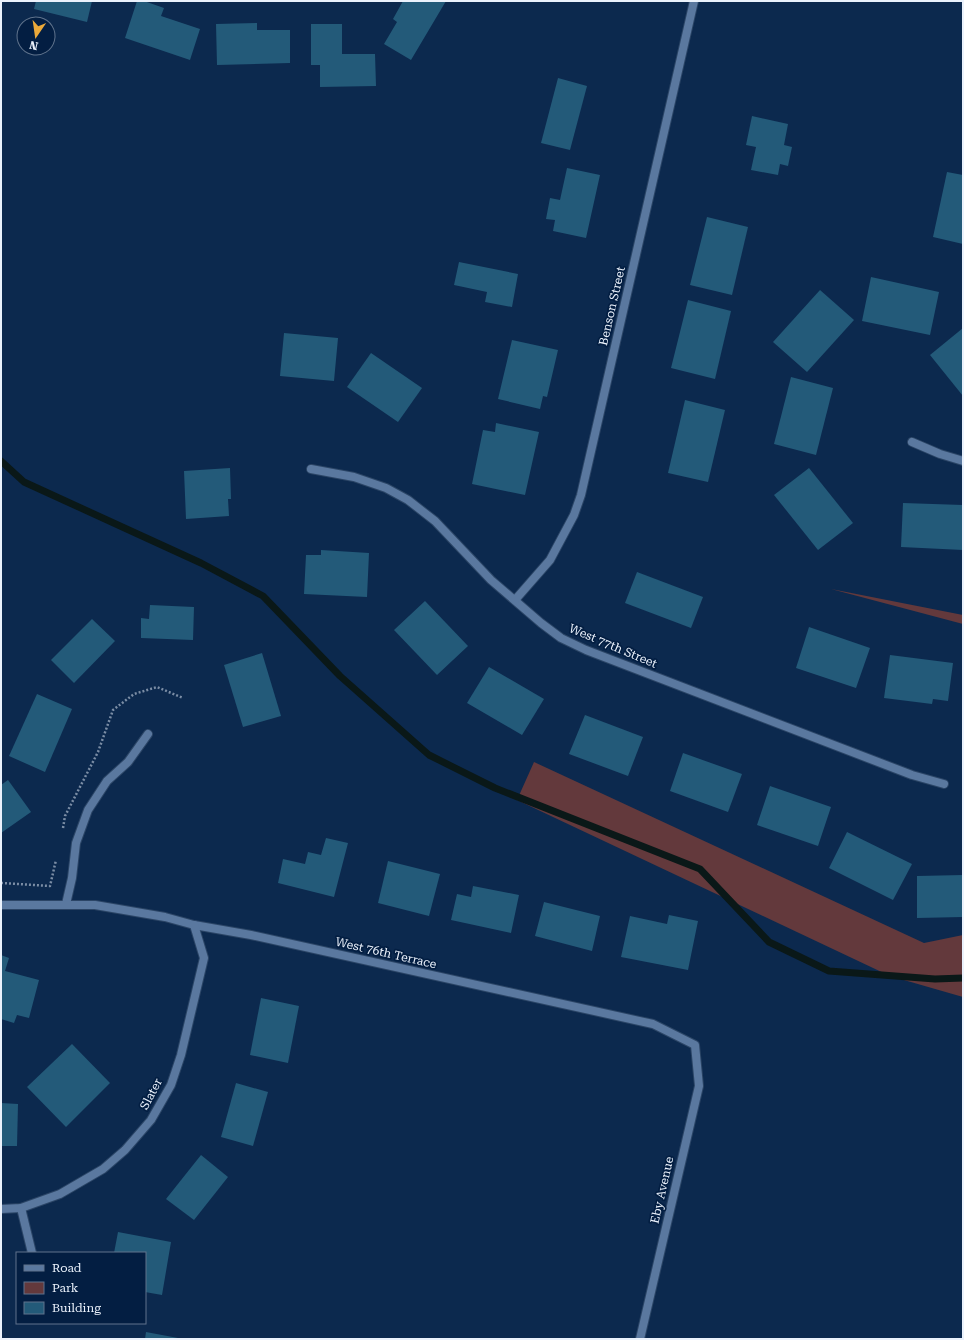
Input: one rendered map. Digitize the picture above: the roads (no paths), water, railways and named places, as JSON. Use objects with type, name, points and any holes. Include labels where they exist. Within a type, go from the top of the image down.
[{"type":"street","name":"Benson Street","points":[[515,600],[550,560],[574,515],[582,495],[694,1]]},
{"type":"street","points":[[912,442],[940,454],[963,461]]},
{"type":"street","name":"West 77th Street","points":[[311,469],[354,477],[386,488],[408,500],[435,521],[491,580],[541,623],[562,638],[586,650],[912,775],[944,784]]},
{"type":"street","points":[[66,904],[72,878],[76,843],[88,810],[107,781],[128,762],[148,734]]},
{"type":"street","name":"West 76th Terrace","points":[[1,905],[95,905],[165,916],[194,925],[251,935],[652,1024],[695,1045]]},
{"type":"street","name":"Slater","points":[[1,1209],[21,1208],[60,1194],[103,1169],[125,1150],[151,1120],[171,1085],[181,1055],[204,958],[194,925]]},
{"type":"street","name":"Eby Avenue","points":[[640,1339],[699,1086],[695,1045]]},
{"type":"street","points":[[21,1208],[32,1252]]},
{"type":"waterway","points":[[1,461],[24,482],[201,563],[263,596],[340,676],[429,755],[495,788],[700,869],[769,942],[829,971],[935,979],[963,978]]}]
